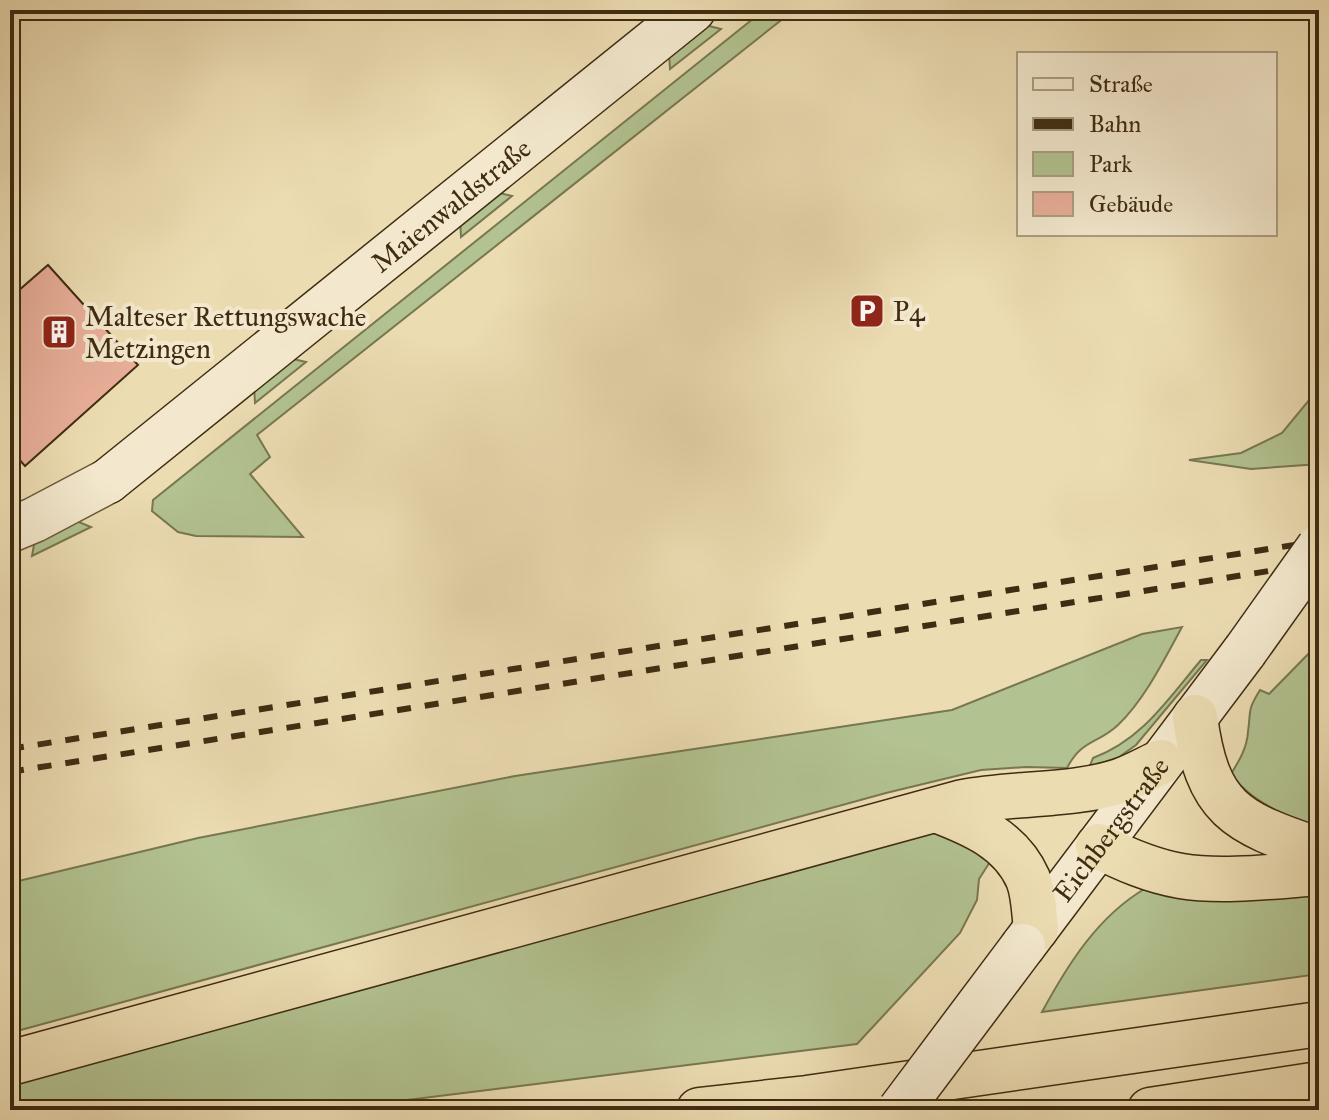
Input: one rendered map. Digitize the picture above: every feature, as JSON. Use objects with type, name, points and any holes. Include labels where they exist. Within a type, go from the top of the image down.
[{"type":"highway","points":[[1195,717],[1200,757],[1209,781],[1228,808],[1281,838],[1319,850]]},
{"type":"highway","points":[[10,1063],[936,810],[993,796],[1084,789],[1120,781],[1161,762]]},
{"type":"highway","points":[[936,810],[979,827],[1015,857],[1029,881],[1030,937]]},
{"type":"highway","points":[[1098,846],[1129,862],[1182,877],[1246,878],[1319,873]]},
{"type":"highway","points":[[699,1110],[807,1098],[1319,1024]]},
{"type":"highway","points":[[1150,1110],[1319,1084]]},
{"type":"street","name":"Maienwaldstraße","points":[[10,530],[108,481],[693,10]]},
{"type":"street","name":"Eichbergstraße","points":[[900,1110],[1245,651],[1319,547]]},
{"type":"green space","points":[[764,10],[794,10],[257,435],[270,457],[250,474],[303,537],[196,536],[178,532],[152,511],[153,500]]},
{"type":"green space","points":[[705,25],[721,29],[670,69],[669,52]]},
{"type":"green space","points":[[495,192],[512,196],[461,237],[460,219]]},
{"type":"green space","points":[[289,358],[306,362],[255,403],[254,385]]},
{"type":"green space","points":[[1319,388],[1319,464],[1251,469],[1189,460],[1241,453],[1282,433]]},
{"type":"green space","points":[[74,520],[91,527],[32,556],[35,539]]},
{"type":"green space","points":[[1182,627],[1153,679],[1128,715],[1111,731],[1078,752],[1067,768],[981,770],[886,793],[10,1033],[10,883],[198,838],[515,776],[952,710],[1142,634]]},
{"type":"green space","points":[[1319,643],[1319,828],[1260,801],[1231,774],[1244,749],[1251,707],[1260,690],[1269,694]]},
{"type":"green space","points":[[1201,660],[1207,660],[1136,745],[1119,757],[1089,768],[1093,758],[1126,741],[1153,717]]},
{"type":"green space","points":[[927,822],[997,851],[979,879],[977,900],[960,933],[857,1044],[399,1101],[302,1110],[10,1110],[10,1072]]},
{"type":"green space","points":[[1319,883],[1319,974],[1042,1012],[1086,942],[1113,912],[1146,888]]},
{"type":"building","name":"Malteser Rettungswache Metzingen","points":[[48,265],[138,365],[25,466],[10,449],[10,298]]},
{"type":"railway","points":[[10,749],[1319,541]]},
{"type":"railway","points":[[10,772],[1319,563]]},
{"type":"place","name":"P4","points":[[867,311]]},
{"type":"place","name":"Malteser Rettungswache Metzingen","points":[[59,332]]}]
